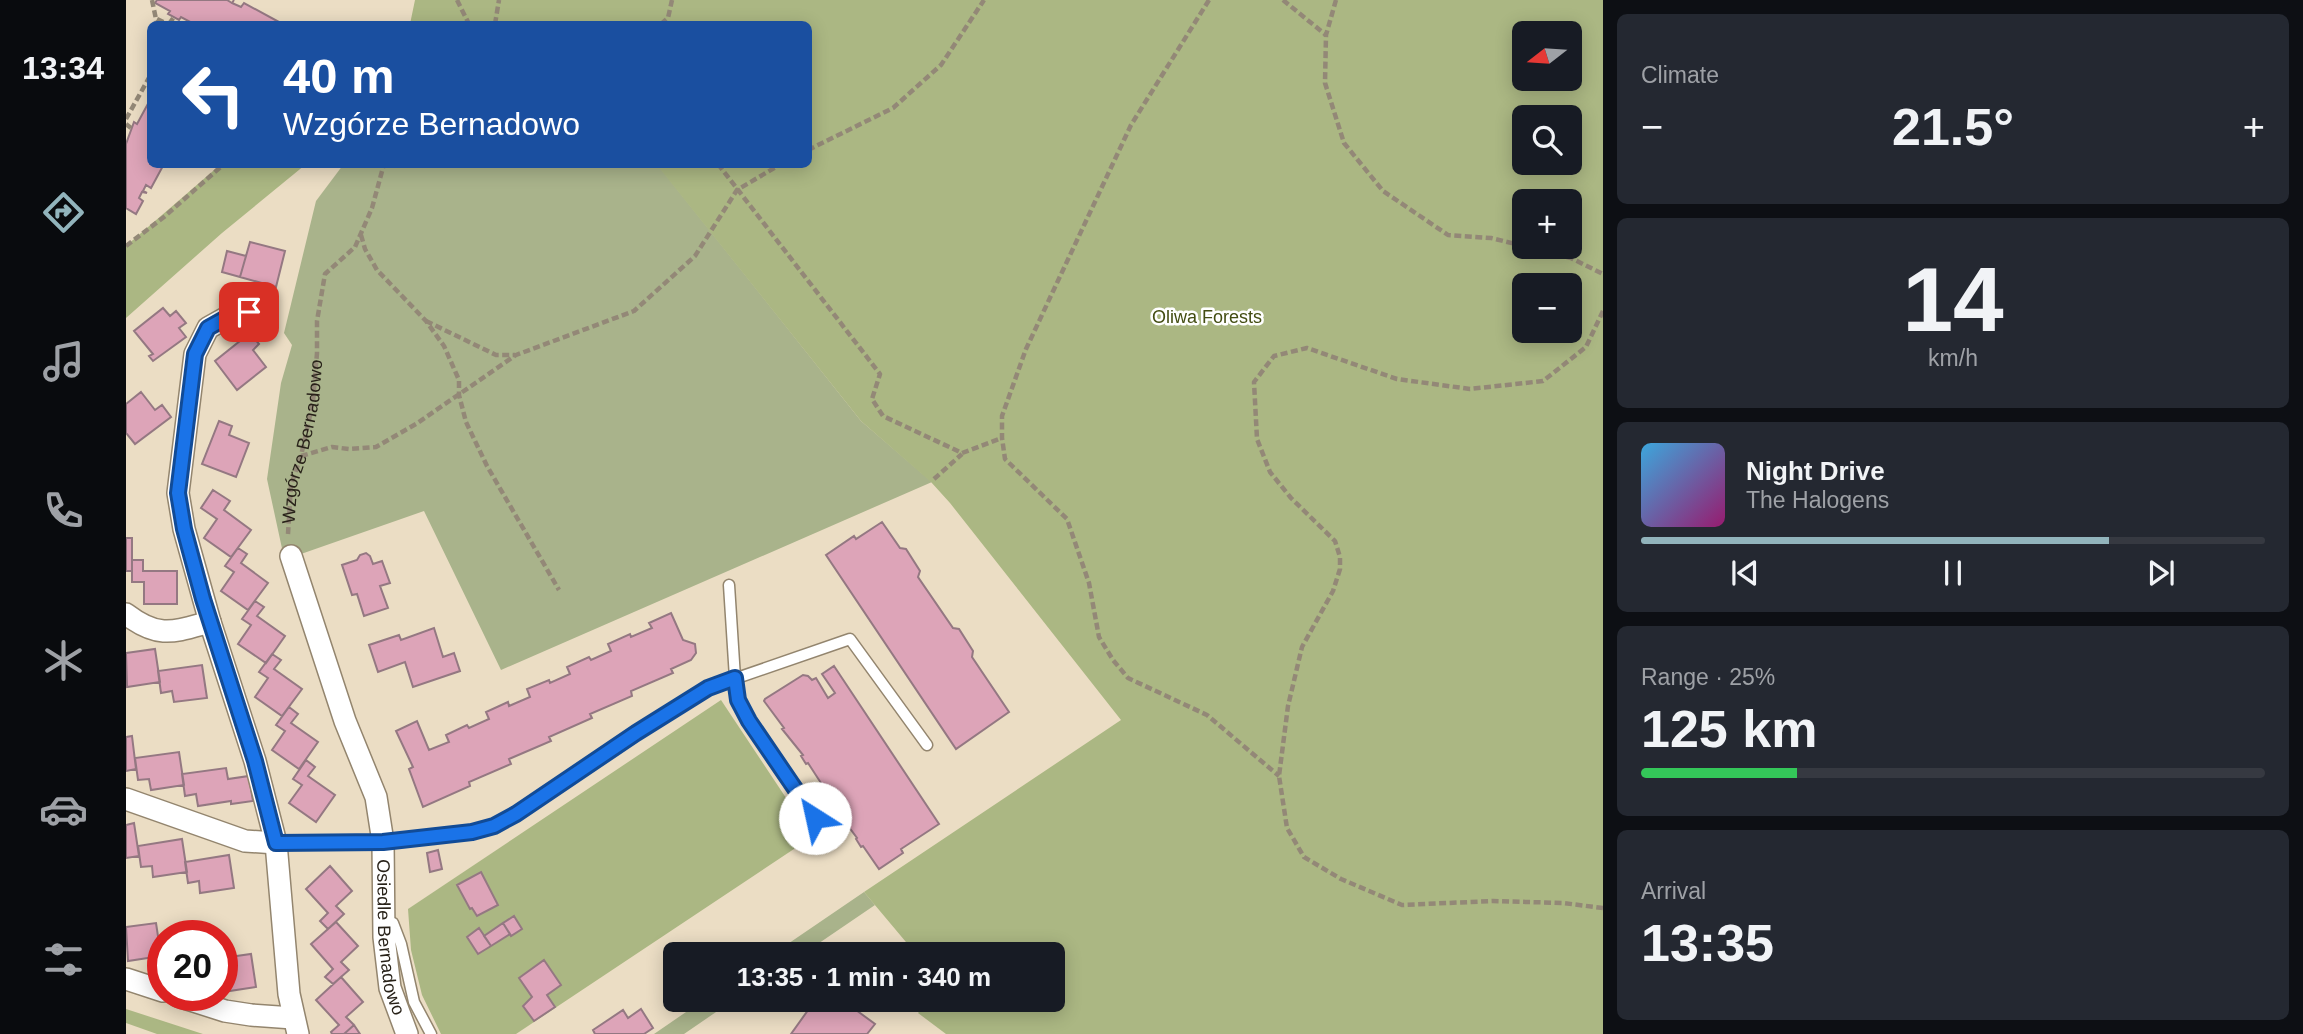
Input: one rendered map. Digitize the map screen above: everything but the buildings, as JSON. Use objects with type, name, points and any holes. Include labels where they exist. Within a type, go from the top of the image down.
[{"type":"street","points":[[225,1011],[296,1026],[289,994],[276,843],[255,761],[210,622],[184,529],[178,493],[195,354],[208,328],[233,314],[249,312]]},
{"type":"street","name":"Osiedle Bernadowo","points":[[290,556],[345,720],[376,797],[383,842],[384,937],[390,988],[407,1034]]},
{"type":"street","points":[[126,614],[153,630],[168,633],[210,622]]},
{"type":"street","points":[[126,799],[245,841],[276,843]]},
{"type":"street","points":[[126,979],[147,986]]},
{"type":"lane","points":[[729,585],[738,700],[749,721],[815,818]]},
{"type":"lane","points":[[276,843],[383,842],[472,832],[494,826],[708,688],[850,639],[926,745]]},
{"type":"lane","points":[[384,920],[393,923],[401,944],[414,1002],[431,1034]]},
{"type":"path","points":[[152,0],[157,21]]},
{"type":"path","points":[[457,0],[468,21]]},
{"type":"path","points":[[496,21],[499,0]]},
{"type":"path","points":[[664,21],[668,18],[671,0]]},
{"type":"path","points":[[812,148],[892,108],[941,65],[984,0]]},
{"type":"path","points":[[1209,0],[1125,138],[1026,349],[1002,416],[1002,438],[1005,459],[1067,519],[1089,583],[1099,636],[1113,660],[1128,678],[1207,715],[1279,776]]},
{"type":"path","points":[[1283,0],[1326,35]]},
{"type":"path","points":[[1336,0],[1326,35],[1325,83],[1344,143],[1383,191],[1448,235],[1491,238],[1512,244]]},
{"type":"path","points":[[171,21],[174,17]]},
{"type":"path","points":[[128,124],[147,83]]},
{"type":"path","points":[[126,246],[219,168]]},
{"type":"path","points":[[383,168],[372,208],[360,234],[365,249],[377,270],[426,321],[444,346],[459,380],[459,395],[466,422],[487,466],[559,590]]},
{"type":"path","points":[[721,168],[880,374],[872,399],[883,416],[962,453]]},
{"type":"path","points":[[301,456],[331,447],[376,447],[416,424],[516,355],[634,311],[695,256],[737,190],[774,168]]},
{"type":"path","name":"Wzgórze Bernadowo","points":[[290,556],[288,528],[291,485],[301,456],[313,402],[317,321],[325,274],[355,247],[360,234]]},
{"type":"path","points":[[1573,259],[1603,274]]},
{"type":"path","points":[[1603,311],[1586,347],[1543,381],[1471,389],[1397,379],[1307,348],[1274,356],[1254,383],[1257,439],[1270,472],[1291,498],[1335,541],[1340,557],[1340,569],[1333,591],[1302,647],[1288,706],[1279,776],[1287,828],[1304,857],[1340,879],[1402,905],[1493,901],[1563,903],[1603,908]]},
{"type":"path","points":[[426,321],[496,355],[516,355]]},
{"type":"path","points":[[934,479],[962,453],[1002,438]]},
{"type":"green space","name":"Oliwa Forests","points":[[415,0],[1603,0],[1603,1034],[946,1034],[918,1013],[1065,1012],[1065,942],[906,942],[864,892],[1121,720],[931,482],[861,421],[659,168],[812,168],[812,21],[411,21]]},
{"type":"green space","points":[[217,168],[301,168],[222,233],[126,318],[126,246]]},
{"type":"green space","points":[[341,168],[660,168],[861,421],[932,482],[501,670],[424,511],[301,554],[283,553],[267,479],[281,383],[292,345],[284,333],[316,201]]},
{"type":"green space","points":[[721,700],[812,837],[516,1034],[441,1034],[422,995],[411,950],[408,909]]},
{"type":"green space","points":[[864,892],[875,905],[821,942],[791,942]]},
{"type":"green space","points":[[126,1009],[203,1034],[157,1034],[126,1023]]},
{"type":"green space","points":[[686,1012],[716,1012],[684,1034],[654,1034]]},
{"type":"route","points":[[249,312],[233,314],[220,320],[208,328],[201,338],[195,354],[178,493],[184,529],[203,599],[255,761],[276,843],[423,839],[494,826],[708,688],[735,678],[738,700],[749,721],[815,818]]}]
